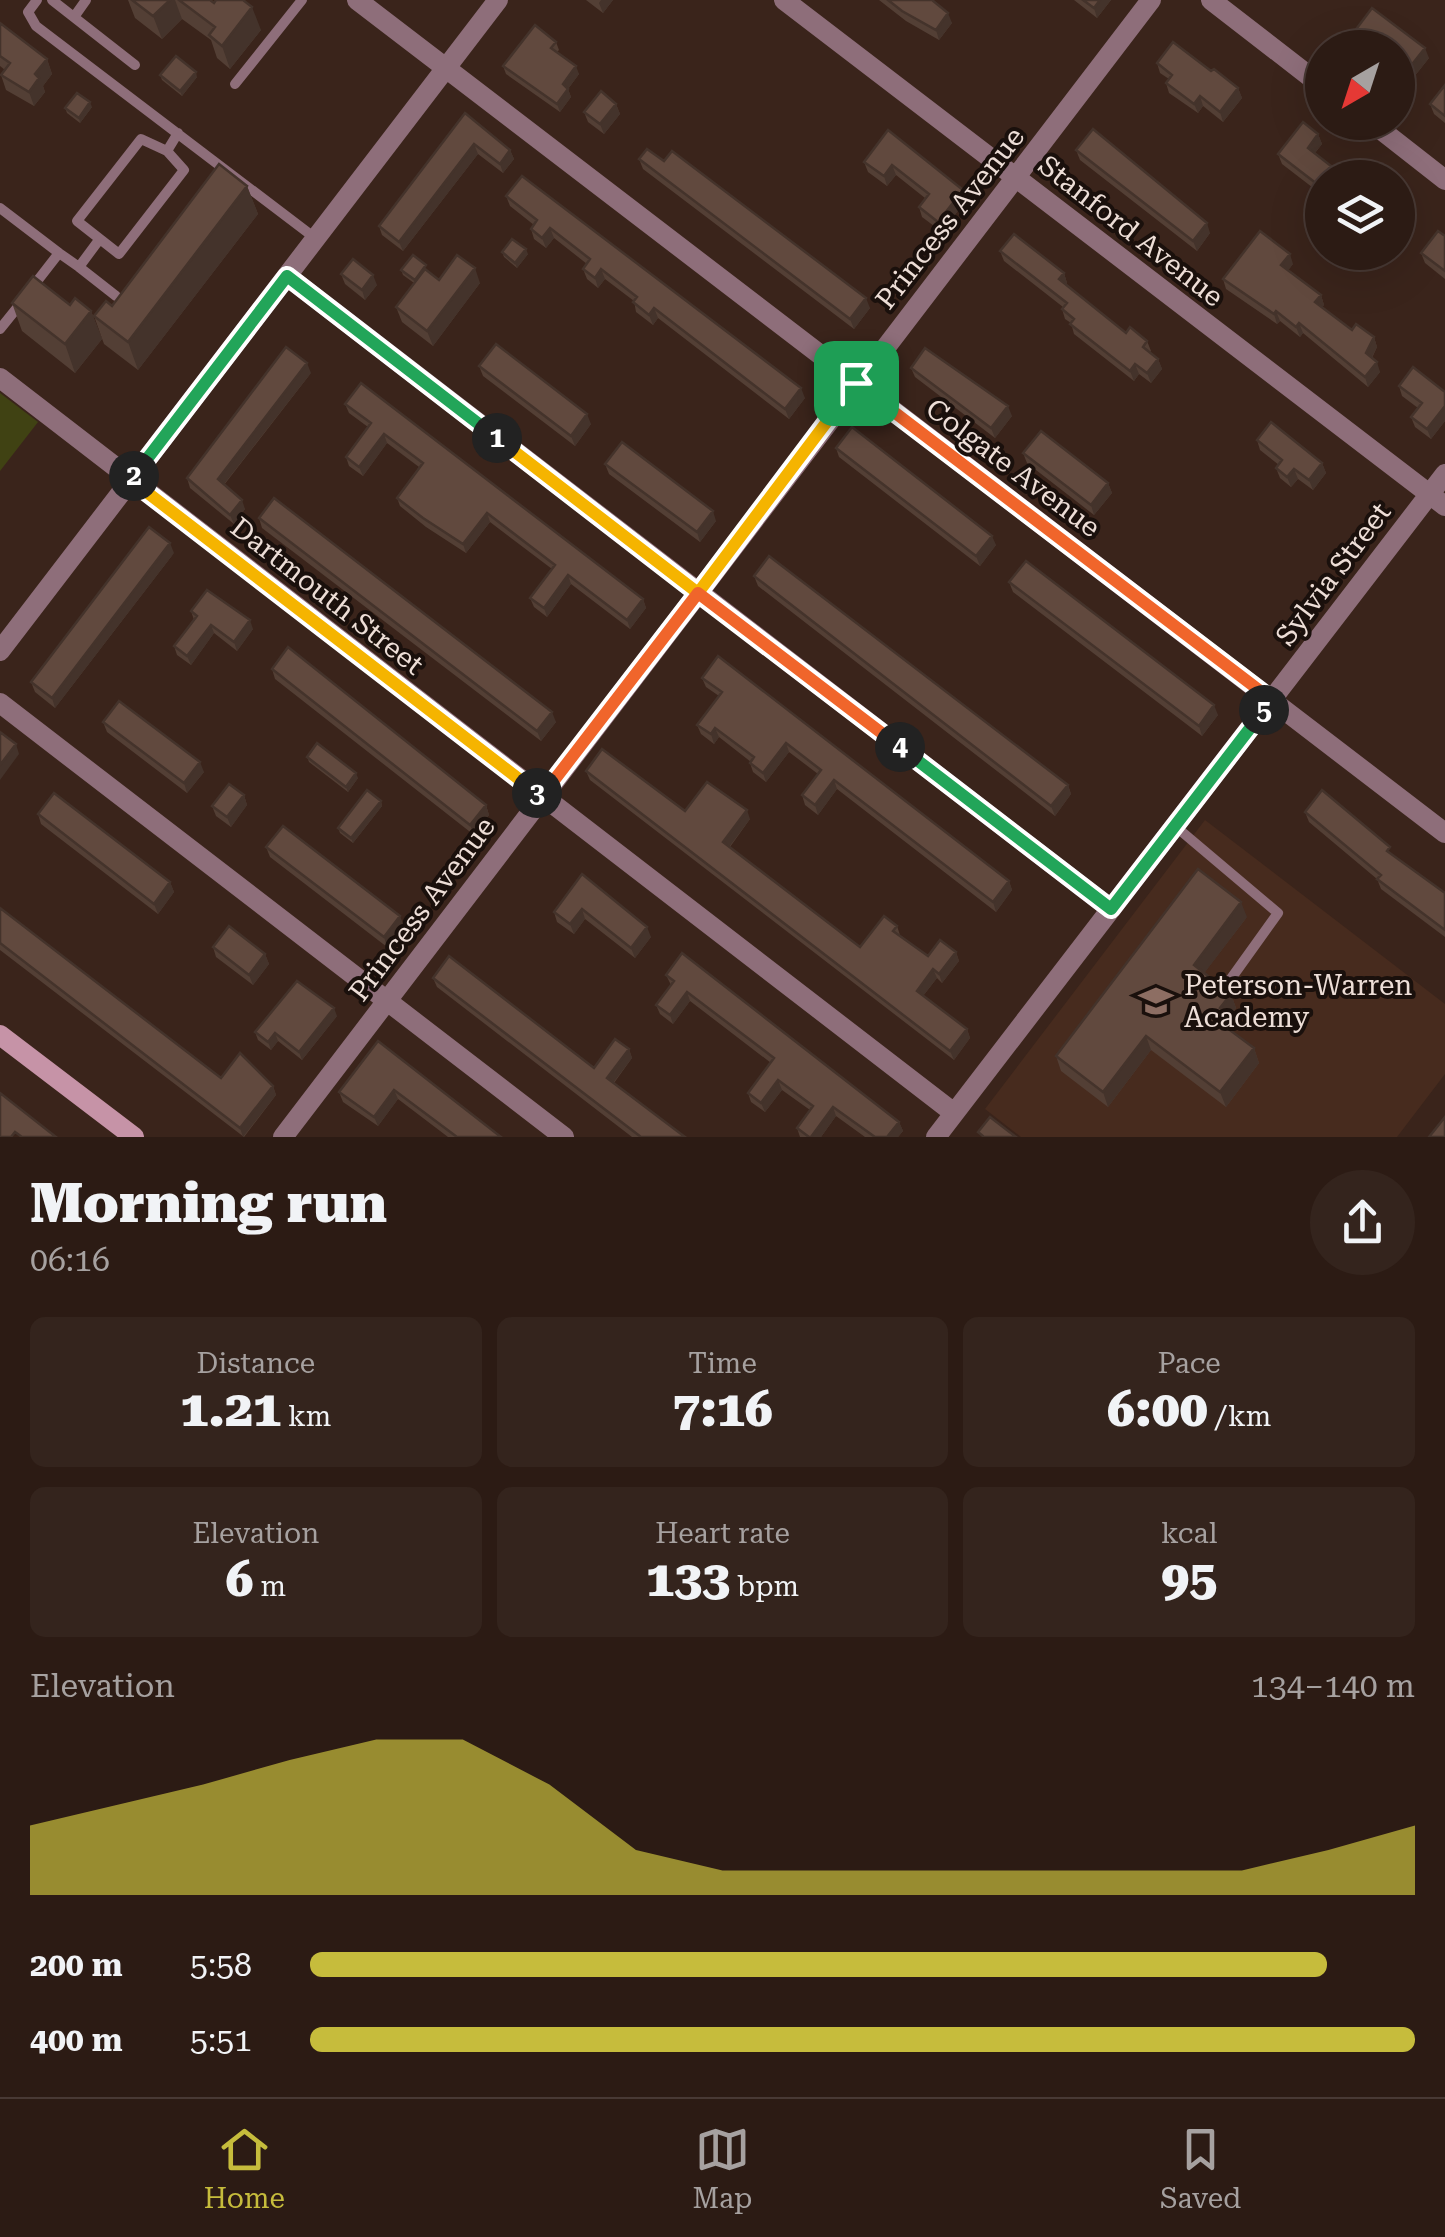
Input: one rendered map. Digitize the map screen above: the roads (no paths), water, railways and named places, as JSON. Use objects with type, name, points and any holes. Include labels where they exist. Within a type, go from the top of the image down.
[{"type":"street","name":"Colgate Avenue","points":[[357,0],[1445,833]]},
{"type":"street","points":[[0,651],[498,0]]},
{"type":"street","name":"Stanford Avenue","points":[[784,0],[1437,500]]},
{"type":"street","name":"Princess Avenue","points":[[282,1137],[1151,0]]},
{"type":"street","points":[[1211,0],[1305,73]]},
{"type":"street","points":[[1393,140],[1445,180]]},
{"type":"street","points":[[287,276],[1111,909]]},
{"type":"street","name":"Dartmouth Street","points":[[0,378],[954,1113]]},
{"type":"street","name":"Sylvia Street","points":[[936,1137],[1272,700],[1437,500],[1445,474]]},
{"type":"street","points":[[0,703],[564,1137]]},
{"type":"street","points":[[0,1034],[134,1137]]},
{"type":"lane","points":[[36,0],[28,12],[36,26],[316,238]]},
{"type":"lane","points":[[52,0],[135,65]]},
{"type":"lane","points":[[74,16],[86,0]]},
{"type":"lane","points":[[235,84],[302,0]]},
{"type":"lane","points":[[166,152],[178,133]]},
{"type":"lane","points":[[141,139],[166,152],[184,170],[119,254],[77,221],[141,139]]},
{"type":"lane","points":[[0,208],[116,296]]},
{"type":"lane","points":[[79,267],[99,240]]},
{"type":"lane","points":[[0,329],[59,253]]},
{"type":"lane","points":[[1175,826],[1278,913],[1225,987]]},
{"type":"place","name":"Peterson-Warren Academy","points":[[1156,1001]]}]
